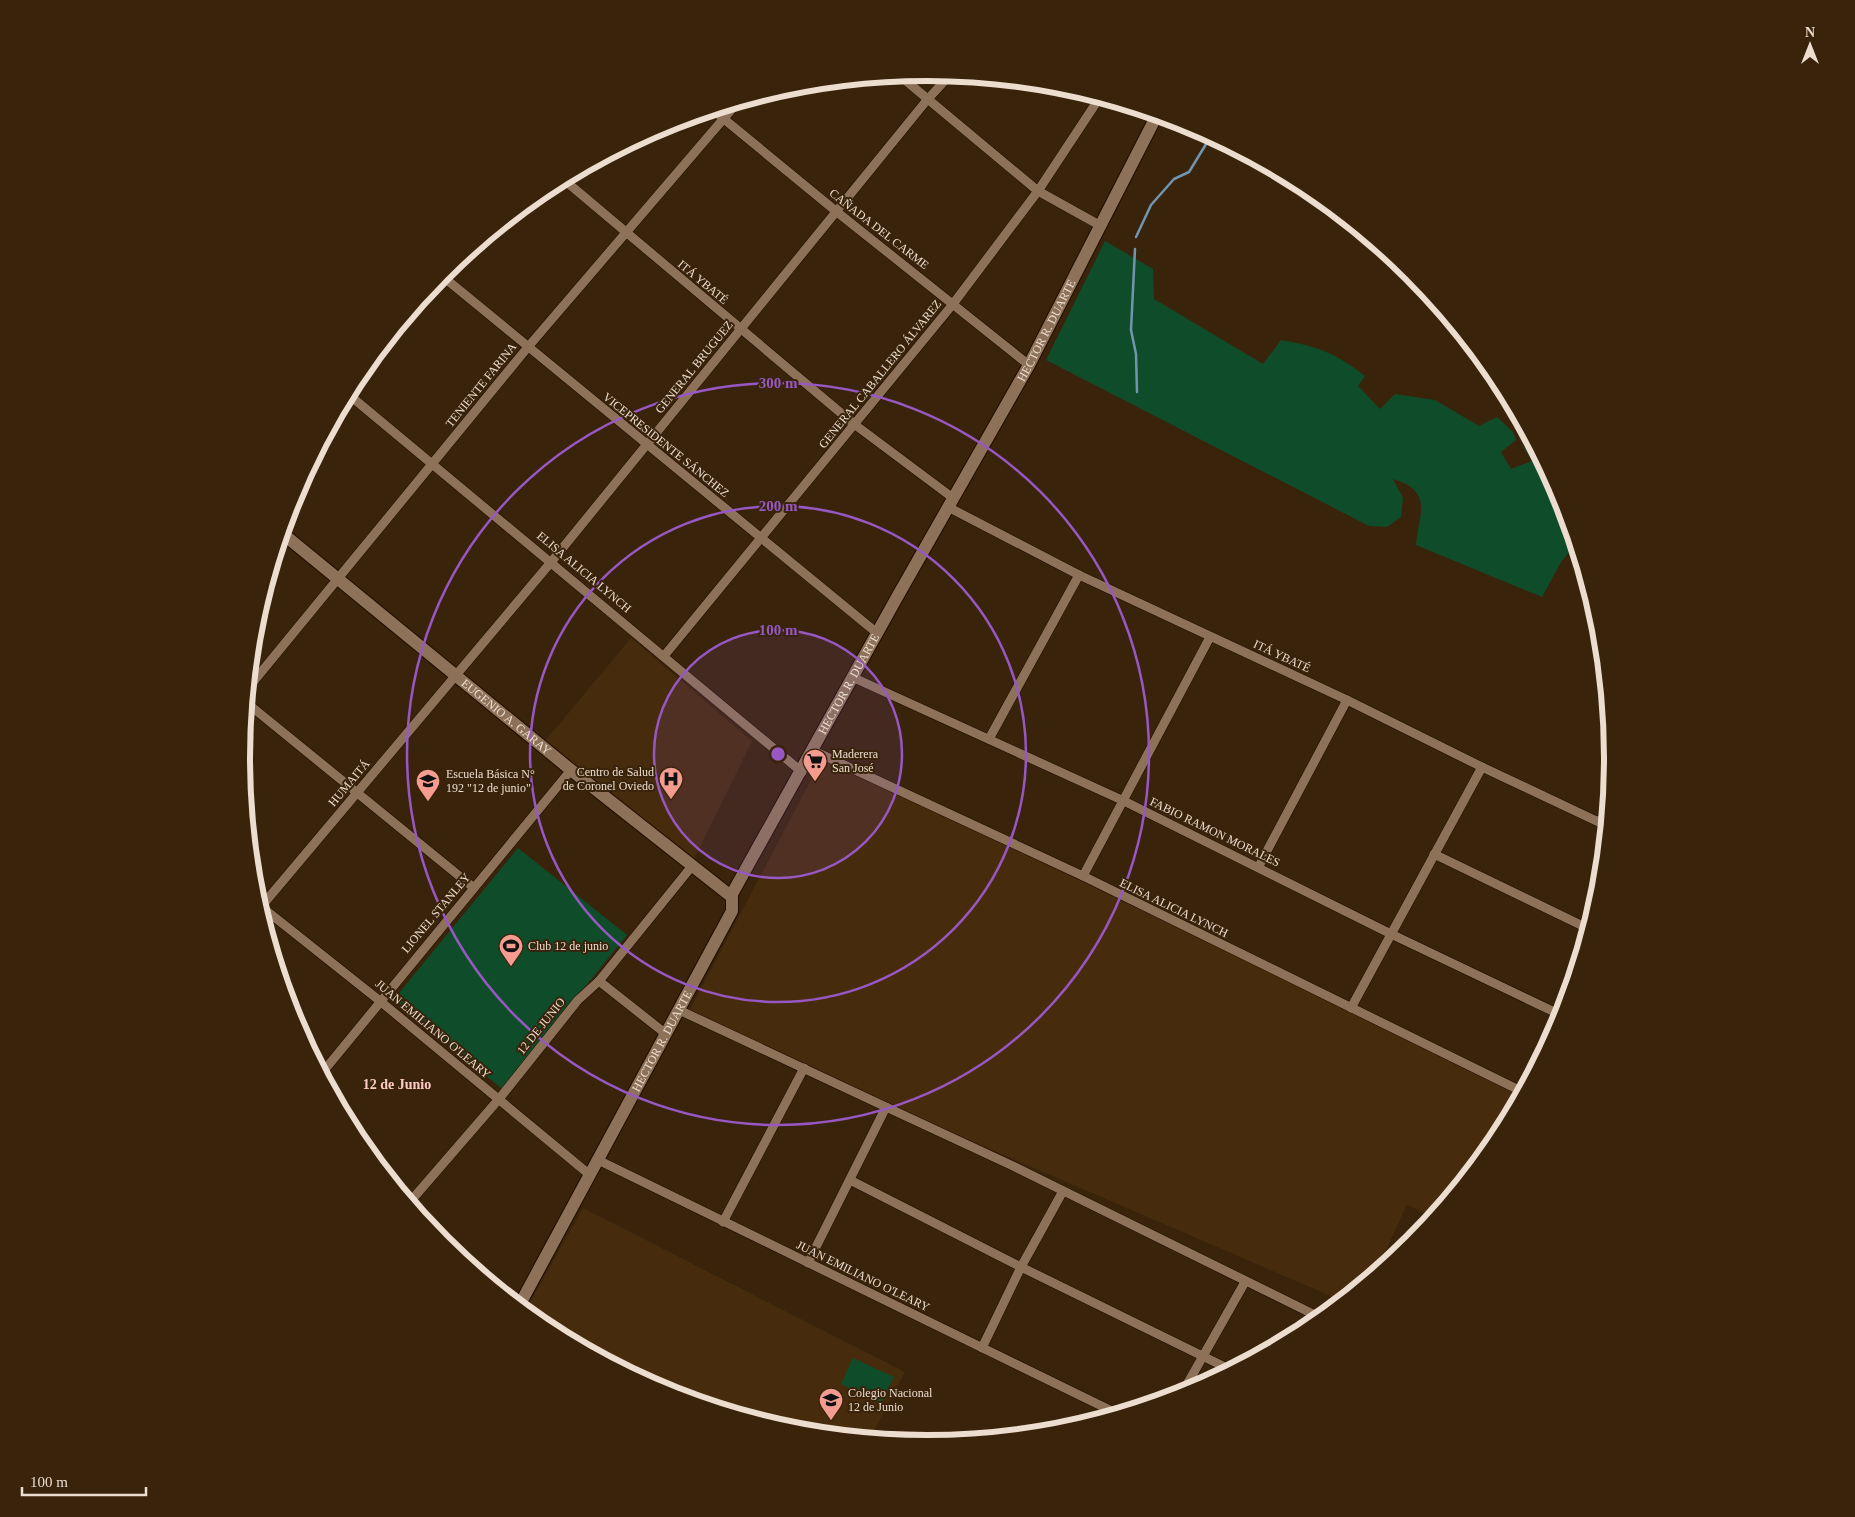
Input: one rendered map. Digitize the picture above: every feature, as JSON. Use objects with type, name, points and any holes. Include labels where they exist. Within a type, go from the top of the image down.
[{"type":"street","points":[[907,82],[1038,191],[1101,226]]},
{"type":"street","name":"GENERAL BRUGUEZ","points":[[457,675],[944,82]]},
{"type":"street","name":"GENERAL CABALLERO ÁLVAREZ","points":[[664,656],[954,304],[1038,191],[1096,102]]},
{"type":"street","name":"TENIENTE FARINA","points":[[255,678],[528,347],[730,111]]},
{"type":"street","name":"CAÑADA DEL CARME","points":[[718,114],[837,212],[1030,365]]},
{"type":"street","name":"HECTOR R. DUARTE","points":[[522,1301],[732,911],[732,898],[802,772],[812,750],[950,503],[1030,365],[1154,121]]},
{"type":"street","name":"ITÁ YBATÉ","points":[[568,185],[740,331],[950,503],[1079,574],[1347,700],[1601,823]]},
{"type":"street","name":"VICEPRESIDENTE SÁNCHEZ","points":[[448,281],[646,446],[877,633]]},
{"type":"street","name":"ELISA ALICIA LYNCH","points":[[354,399],[552,561],[802,772]]},
{"type":"street","name":"EUGENIO A. GARAY","points":[[287,537],[571,770],[732,898]]},
{"type":"street","points":[[989,739],[1079,574]]},
{"type":"street","points":[[1083,876],[1210,637]]},
{"type":"street","name":"HUMAITÁ","points":[[265,900],[457,675]]},
{"type":"street","name":"FABIO RAMON MORALES","points":[[852,677],[1124,801],[1259,866],[1391,934],[1555,1012]]},
{"type":"street","points":[[1259,866],[1347,700]]},
{"type":"street","points":[[253,708],[474,888]]},
{"type":"street","name":"ELISA ALICIA LYNCH","points":[[812,750],[1083,876],[1518,1090]]},
{"type":"street","points":[[1350,1008],[1482,767]]},
{"type":"street","name":"LIONEL STANLEY","points":[[326,1068],[571,770]]},
{"type":"street","points":[[1598,822],[1601,820]]},
{"type":"street","points":[[1434,854],[1584,926]]},
{"type":"street","name":"12 DE JUNIO","points":[[413,1199],[499,1099],[578,1000],[599,981],[692,866]]},
{"type":"street","name":"JUAN EMILIANO O'LEARY","points":[[268,912],[380,1001],[590,1175]]},
{"type":"street","points":[[599,981],[666,1034]]},
{"type":"street","points":[[679,1010],[1063,1191],[1314,1314]]},
{"type":"street","points":[[723,1222],[804,1068]]},
{"type":"street","points":[[808,1263],[886,1107]]},
{"type":"street","name":"JUAN EMILIANO O'LEARY","points":[[598,1160],[1111,1411]]},
{"type":"street","points":[[850,1180],[1021,1268],[1225,1367]]},
{"type":"street","points":[[982,1348],[1021,1268],[1063,1191]]},
{"type":"street","points":[[1186,1384],[1245,1282]]},
{"type":"shaded area","name":"Centro de Salud de Coronel Oviedo","points":[[631,638],[752,741],[694,859],[545,741]]},
{"type":"shaded area","points":[[822,759],[1519,1088],[1491,1135],[1437,1205],[1428,1214],[1407,1205],[1381,1261],[1336,1299],[851,1089],[689,1011]]},
{"type":"shaded area","points":[[583,1208],[905,1372],[873,1433],[795,1423],[752,1413],[668,1384],[628,1366],[589,1345],[528,1305]]},
{"type":"green space","points":[[1105,241],[1153,269],[1154,299],[1263,364],[1281,340],[1316,348],[1344,361],[1365,376],[1358,386],[1380,409],[1395,394],[1435,400],[1479,426],[1497,417],[1513,432],[1516,440],[1501,452],[1511,469],[1532,461],[1524,448],[1527,444],[1553,499],[1572,549],[1561,562],[1542,597],[1416,545],[1421,504],[1414,490],[1406,484],[1393,479],[1403,498],[1401,517],[1387,527],[1369,526],[1046,360]]},
{"type":"green space","name":"Club 12 de junio","points":[[518,848],[627,935],[502,1089],[394,999]]},
{"type":"green space","points":[[853,1358],[894,1377],[881,1403],[841,1384]]},
{"type":"waterway","points":[[1136,237],[1151,205],[1174,179],[1189,172],[1207,142]]},
{"type":"waterway","points":[[1135,249],[1131,330],[1136,354],[1137,392]]},
{"type":"place","name":"Maderera San José","points":[[815,782]]},
{"type":"place","name":"Centro de Salud de Coronel Oviedo","points":[[671,800]]},
{"type":"place","name":"Escuela Básica N° 192 \"12 de junio\"","points":[[428,802]]},
{"type":"place","name":"Club 12 de junio","points":[[511,967]]},
{"type":"place","name":"Colegio Nacional 12 de Junio","points":[[831,1421]]},
{"type":"district","name":"12 de Junio","points":[[397,1084]]}]
